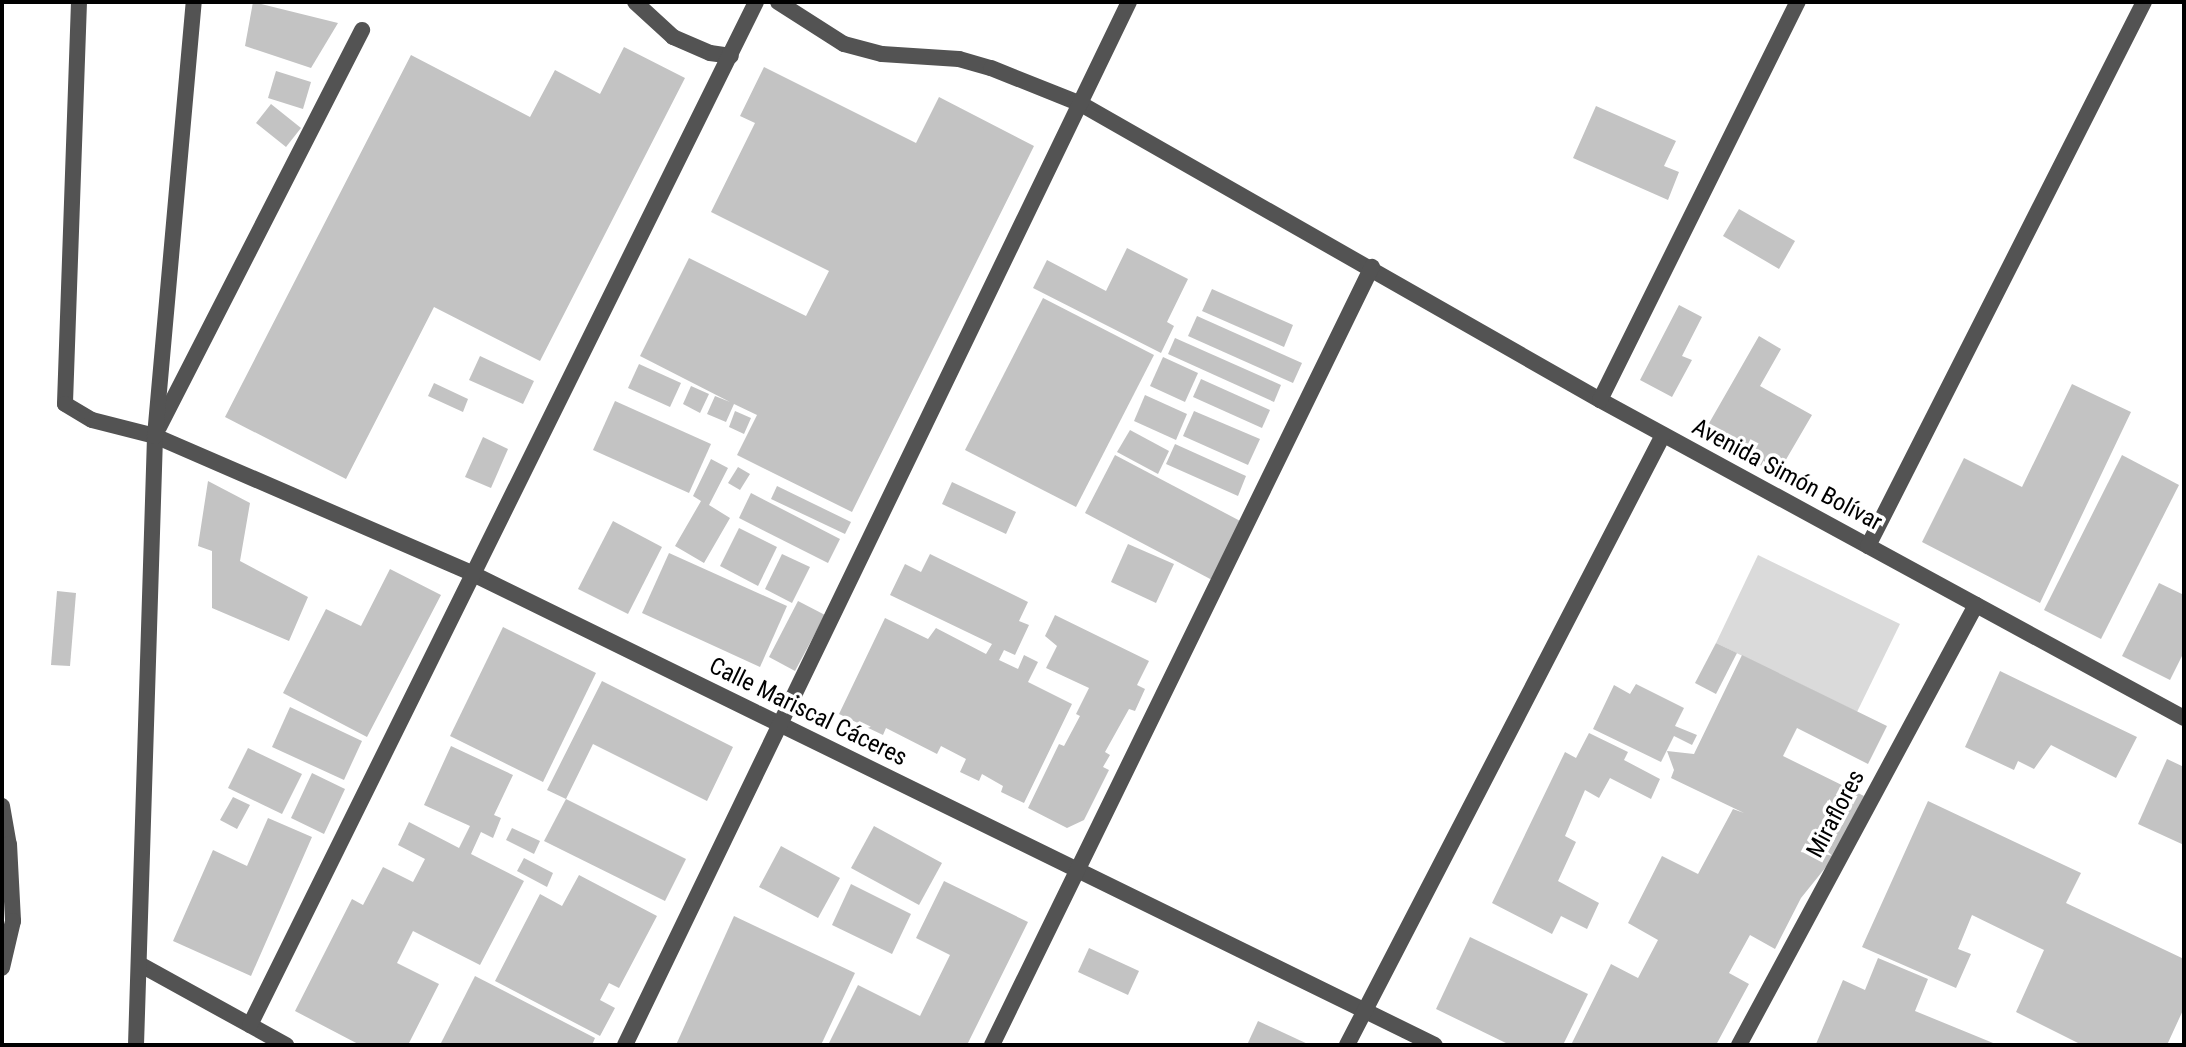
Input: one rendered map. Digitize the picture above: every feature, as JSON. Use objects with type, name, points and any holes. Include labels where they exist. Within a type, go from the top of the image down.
[{"type":"street","name":"Calle Mariscal Cáceres","points":[[79,2],[65,404],[92,420],[155,436],[471,573],[1435,1045]]},
{"type":"street","points":[[136,1045],[141,965],[155,436],[194,2]]},
{"type":"street","points":[[635,2],[673,37],[710,53],[731,56]]},
{"type":"street","points":[[250,1025],[756,2]]},
{"type":"street","name":"Avenida Simón Bolívar","points":[[778,2],[844,44],[882,54],[959,59],[991,68],[1081,104],[1372,267],[1600,400],[2184,718]]},
{"type":"street","points":[[625,1045],[1129,2]]},
{"type":"street","points":[[1600,400],[1798,2]]},
{"type":"street","points":[[1868,546],[2144,2]]},
{"type":"street","points":[[155,436],[362,30]]},
{"type":"street","points":[[992,1045],[1372,267]]},
{"type":"street","points":[[1347,1045],[1663,435]]},
{"type":"street","name":"Miraflores","points":[[1739,1045],[1976,605]]},
{"type":"street","points":[[2,806],[9,844],[13,921],[2,968]]},
{"type":"street","points":[[141,965],[286,1045]]},
{"type":"shaded area","points":[[1758,555],[1900,624],[1857,712],[1716,643]]},
{"type":"building","points":[[253,2],[338,23],[311,68],[245,46]]},
{"type":"building","points":[[624,47],[685,78],[540,361],[434,307],[346,479],[225,417],[411,55],[530,117],[555,70],[600,94]]},
{"type":"building","points":[[764,67],[916,143],[939,97],[1034,146],[852,512],[737,455],[757,415],[734,404],[726,422],[707,414],[715,396],[730,402],[640,356],[689,258],[806,316],[829,271],[711,212],[755,123],[740,116]]},
{"type":"building","points":[[276,71],[311,82],[303,109],[268,98]]},
{"type":"building","points":[[271,104],[301,128],[286,147],[256,123]]},
{"type":"building","points":[[1596,106],[1676,141],[1664,166],[1679,172],[1668,200],[1573,158]]},
{"type":"building","points":[[1739,209],[1795,241],[1779,269],[1723,236]]},
{"type":"building","points":[[1127,248],[1188,279],[1167,322],[1174,326],[1161,353],[1033,288],[1047,260],[1106,291]]},
{"type":"building","points":[[1212,289],[1293,325],[1284,347],[1202,311]]},
{"type":"building","points":[[1043,298],[1154,355],[1076,507],[965,450]]},
{"type":"building","points":[[1679,305],[1702,317],[1682,356],[1692,360],[1672,397],[1640,380]]},
{"type":"building","points":[[1197,316],[1302,363],[1293,383],[1188,336]]},
{"type":"building","points":[[1759,336],[1781,349],[1760,386],[1812,415],[1777,475],[1704,432]]},
{"type":"building","points":[[1175,338],[1281,385],[1274,402],[1168,354]]},
{"type":"building","points":[[480,356],[534,381],[523,404],[469,380]]},
{"type":"building","points":[[1163,357],[1198,373],[1185,402],[1150,386]]},
{"type":"building","points":[[639,364],[681,383],[670,407],[628,388]]},
{"type":"building","points":[[1201,379],[1270,410],[1262,428],[1193,397]]},
{"type":"building","points":[[434,383],[468,399],[463,412],[428,396]]},
{"type":"building","points":[[2072,384],[2131,412],[2040,603],[1922,542],[1964,458],[2022,487]]},
{"type":"building","points":[[691,386],[709,394],[700,413],[683,404]]},
{"type":"building","points":[[1145,395],[1187,414],[1176,440],[1134,421]]},
{"type":"building","points":[[615,401],[711,444],[689,493],[593,450]]},
{"type":"building","points":[[735,411],[751,418],[744,434],[729,427]]},
{"type":"building","points":[[1194,411],[1260,439],[1248,465],[1183,436]]},
{"type":"building","points":[[1130,430],[1169,451],[1158,474],[1117,452]]},
{"type":"building","points":[[483,437],[508,449],[491,488],[465,477]]},
{"type":"building","points":[[1175,444],[1246,476],[1238,496],[1166,464]]},
{"type":"building","points":[[1115,455],[1244,523],[1214,581],[1085,513]]},
{"type":"building","points":[[2122,455],[2179,485],[2101,639],[2044,610]]},
{"type":"building","points":[[711,459],[728,468],[709,505],[730,518],[704,563],[675,546],[701,501],[693,496]]},
{"type":"building","points":[[738,467],[750,474],[740,490],[728,483]]},
{"type":"building","points":[[208,481],[250,503],[240,561],[308,597],[289,641],[212,608],[212,551],[198,546]]},
{"type":"building","points":[[952,482],[1016,512],[1006,534],[942,504]]},
{"type":"building","points":[[777,486],[851,522],[845,534],[771,499]]},
{"type":"building","points":[[751,493],[840,539],[828,563],[739,518]]},
{"type":"building","points":[[613,521],[662,547],[628,614],[578,589]]},
{"type":"building","points":[[739,528],[777,547],[758,586],[720,566]]},
{"type":"building","points":[[1128,544],[1174,564],[1156,603],[1111,582]]},
{"type":"building","points":[[669,553],[787,606],[760,667],[642,613]]},
{"type":"building","points":[[782,554],[810,567],[792,603],[765,589]]},
{"type":"building","points":[[930,554],[1028,602],[1019,621],[1029,625],[1015,655],[1004,650],[999,660],[1018,669],[1024,655],[1038,662],[1028,682],[1072,704],[1024,803],[1001,792],[1003,786],[982,774],[979,781],[960,772],[966,759],[941,746],[937,754],[886,728],[883,735],[839,714],[885,618],[928,639],[936,628],[986,654],[992,644],[890,595],[905,564],[921,572]]},
{"type":"building","points":[[390,569],[441,595],[367,737],[283,693],[326,609],[361,626]]},
{"type":"building","points":[[2159,583],[2184,595],[2184,652],[2170,680],[2122,656]]},
{"type":"building","points":[[57,591],[76,593],[70,666],[51,665]]},
{"type":"building","points":[[798,601],[825,615],[795,671],[769,657]]},
{"type":"building","points":[[1055,615],[1149,661],[1137,685],[1145,689],[1135,711],[1129,709],[1105,752],[1110,755],[1103,767],[1109,770],[1084,820],[1067,828],[1028,808],[1059,744],[1064,746],[1080,716],[1076,714],[1089,688],[1046,668],[1057,646],[1045,636]]},
{"type":"building","points":[[503,627],[596,673],[543,782],[450,736]]},
{"type":"building","points":[[1716,643],[1737,653],[1716,694],[1695,683]]},
{"type":"building","points":[[1742,655],[1887,726],[1868,764],[1797,728],[1783,756],[1864,796],[1834,857],[1801,898],[1775,949],[1750,935],[1729,973],[1749,984],[1716,1045],[1571,1045],[1611,964],[1638,978],[1658,940],[1628,923],[1662,856],[1698,874],[1733,809],[1744,813],[1671,778],[1674,770],[1667,751],[1694,754]]},
{"type":"building","points":[[2000,671],[2137,737],[2116,778],[2051,745],[2034,769],[2018,761],[2014,770],[1965,747]]},
{"type":"building","points":[[602,681],[733,747],[707,801],[593,744],[566,799],[547,790]]},
{"type":"building","points":[[1636,684],[1684,708],[1675,726],[1697,735],[1692,745],[1674,736],[1661,762],[1593,729],[1614,685],[1630,694]]},
{"type":"building","points":[[290,707],[362,741],[344,780],[272,747]]},
{"type":"building","points":[[1589,733],[1628,752],[1624,760],[1660,779],[1651,799],[1610,778],[1599,798],[1585,790],[1565,836],[1576,842],[1558,881],[1599,903],[1587,929],[1561,916],[1552,934],[1492,903],[1565,752],[1576,758]]},
{"type":"building","points":[[451,746],[513,775],[494,815],[501,818],[493,838],[481,832],[471,854],[524,881],[480,965],[413,931],[397,963],[439,984],[408,1045],[360,1045],[295,1011],[352,899],[363,905],[383,867],[413,882],[425,859],[398,845],[409,822],[459,848],[470,826],[424,805]]},
{"type":"building","points":[[248,748],[302,774],[282,814],[228,788]]},
{"type":"building","points":[[2167,759],[2184,767],[2184,845],[2138,824]]},
{"type":"building","points":[[312,773],[345,789],[324,834],[291,818]]},
{"type":"building","points":[[233,797],[250,805],[237,829],[220,820]]},
{"type":"building","points":[[566,799],[686,859],[665,901],[544,841]]},
{"type":"building","points":[[1928,801],[2081,873],[2066,903],[2184,959],[2184,1008],[2167,1045],[2082,1045],[2016,1012],[2044,950],[1972,915],[1958,949],[1971,954],[1956,988],[1862,947]]},
{"type":"building","points":[[268,818],[312,837],[251,976],[173,941],[213,850],[247,866]]},
{"type":"building","points":[[874,826],[942,863],[919,905],[851,868]]},
{"type":"building","points":[[512,828],[540,841],[534,854],[506,840]]},
{"type":"building","points":[[781,846],[840,878],[818,918],[759,887]]},
{"type":"building","points":[[524,858],[553,873],[547,887],[517,871]]},
{"type":"building","points":[[579,875],[657,916],[619,988],[609,983],[600,1000],[615,1008],[600,1036],[495,981],[540,894],[562,906]]},
{"type":"building","points":[[944,881],[1028,922],[967,1045],[828,1045],[858,985],[920,1016],[950,955],[916,938]]},
{"type":"building","points":[[851,884],[911,914],[892,954],[832,925]]},
{"type":"building","points":[[734,916],[855,973],[821,1045],[676,1045]]},
{"type":"building","points":[[1470,937],[1588,994],[1563,1045],[1510,1045],[1436,1009]]},
{"type":"building","points":[[1089,948],[1139,971],[1128,995],[1078,972]]},
{"type":"building","points":[[1878,958],[1928,979],[1915,1011],[1998,1045],[1816,1044],[1843,980],[1865,990]]},
{"type":"building","points":[[475,976],[595,1038],[592,1045],[440,1045]]},
{"type":"building","points":[[1258,1021],[1310,1045],[1247,1045]]}]
